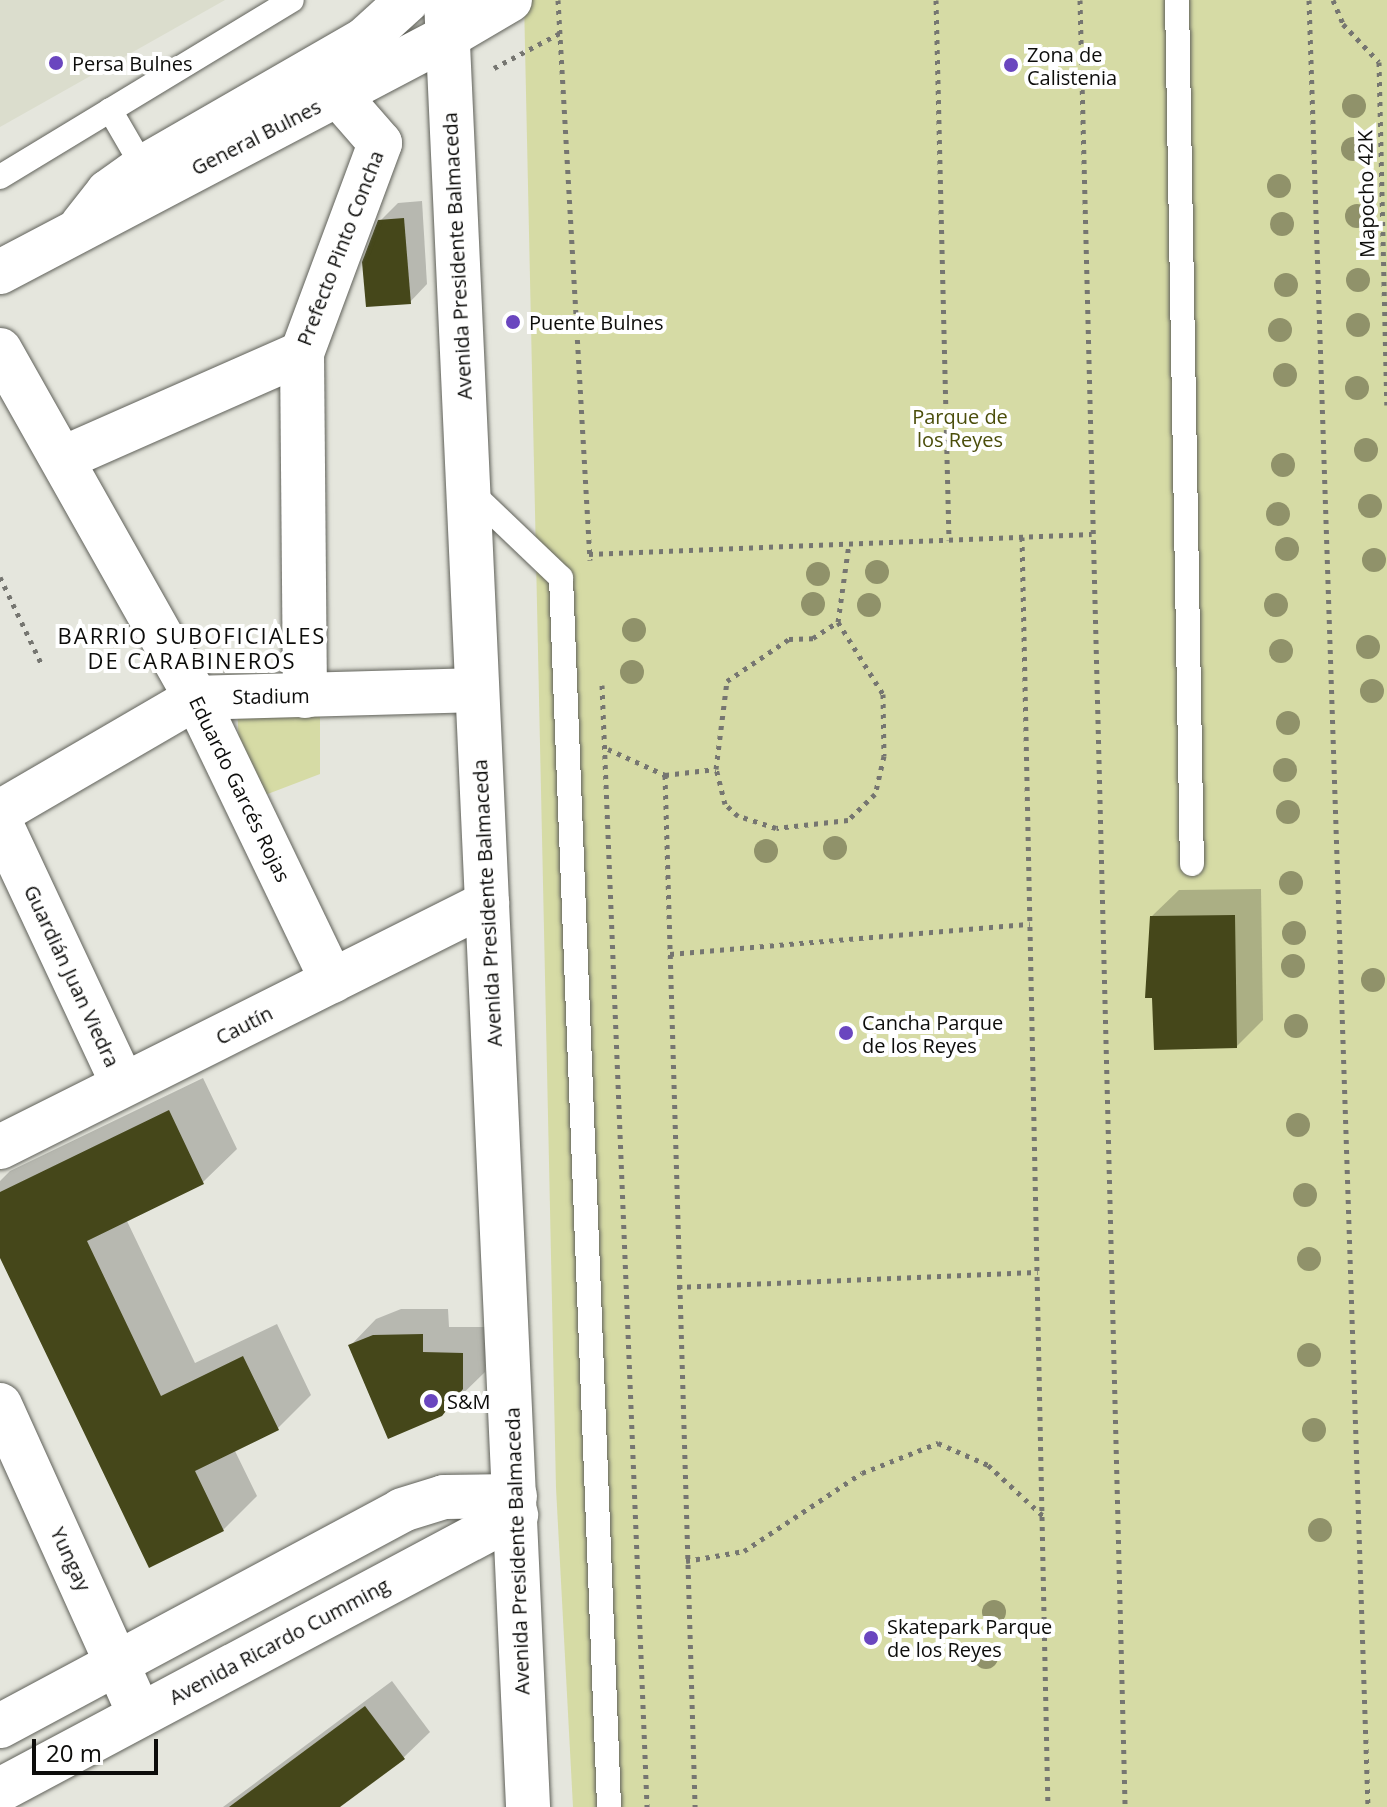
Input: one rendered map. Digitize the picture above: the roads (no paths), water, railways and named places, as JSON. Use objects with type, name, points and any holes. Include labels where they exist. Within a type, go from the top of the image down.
[{"type":"street","points":[[82,225],[108,192],[143,167],[364,40],[408,0]]},
{"type":"street","name":"General Bulnes","points":[[0,272],[82,225],[338,95],[446,19],[510,0]]},
{"type":"street","name":"Avenida Presidente Balmaceda","points":[[446,19],[528,1807]]},
{"type":"street","name":"Prefecto Pinto Concha","points":[[66,457],[302,353],[380,143],[338,95]]},
{"type":"street","name":"Eduardo Garcés Rojas","points":[[0,350],[66,457],[196,698],[332,981]]},
{"type":"street","points":[[302,353],[305,696]]},
{"type":"street","name":"Stadium","points":[[0,812],[196,698],[476,690]]},
{"type":"street","name":"Guardián Juan Viedra","points":[[0,822],[123,1085]]},
{"type":"street","name":"Cautín","points":[[0,1147],[487,903]]},
{"type":"street","name":"Yungay","points":[[0,1405],[140,1715]]},
{"type":"street","points":[[0,1726],[402,1510],[444,1497],[515,1505]]},
{"type":"street","name":"Avenida Ricardo Cumming","points":[[0,1790],[515,1505]]},
{"type":"lane","points":[[0,177],[292,0]]},
{"type":"lane","points":[[1177,0],[1192,864]]},
{"type":"lane","points":[[110,110],[143,167]]},
{"type":"lane","points":[[468,488],[561,578],[609,1807]]},
{"type":"place","name":"Persa Bulnes","points":[[56,63]]},
{"type":"place","name":"Zona de Calistenia","points":[[1011,65]]},
{"type":"place","name":"Puente Bulnes","points":[[513,322]]},
{"type":"place","name":"Cancha Parque de los Reyes","points":[[846,1033]]},
{"type":"place","name":"S&M","points":[[431,1401]]},
{"type":"place","name":"Skatepark Parque de los Reyes","points":[[871,1638]]},
{"type":"district","name":"BARRIO SUBOFICIALES DE CARABINEROS","points":[[192,648]]},
{"type":"park label","name":"Parque de los Reyes","points":[[960,428]]}]
